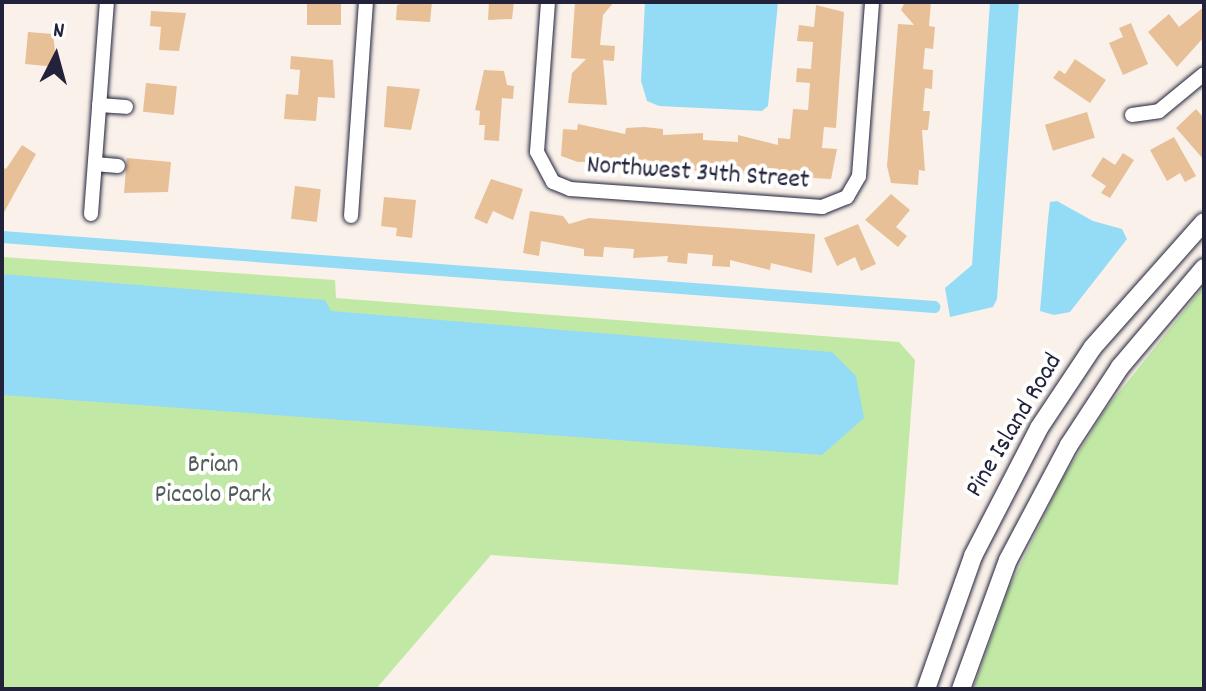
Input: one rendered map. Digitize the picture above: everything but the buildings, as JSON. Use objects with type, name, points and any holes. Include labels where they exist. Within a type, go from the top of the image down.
[{"type":"main road","name":"Pine Island Road","points":[[926,689],[973,556],[1039,428],[1093,347],[1204,222]]},
{"type":"main road","points":[[961,689],[1008,560],[1069,445],[1120,367],[1204,268]]},
{"type":"street","points":[[91,214],[107,2]]},
{"type":"street","points":[[351,216],[366,2]]},
{"type":"street","name":"Northwest 34th Street","points":[[548,2],[537,152],[547,177],[570,189],[822,207],[847,197],[859,176],[872,2]]},
{"type":"street","points":[[1132,115],[1159,111],[1204,74]]},
{"type":"street","points":[[99,105],[126,107]]},
{"type":"street","points":[[95,164],[118,166]]},
{"type":"green space","name":"Brian Piccolo Park","points":[[2,257],[335,280],[336,298],[899,342],[915,360],[898,585],[491,555],[376,689],[2,689]]},
{"type":"green space","points":[[1204,286],[1204,689],[973,689],[1009,588],[1063,478],[1105,410]]},
{"type":"water","points":[[645,2],[778,2],[768,106],[762,111],[659,106],[647,101],[641,81]]},
{"type":"water","points":[[990,2],[1019,2],[997,299],[993,307],[950,317],[945,288],[972,265]]},
{"type":"water","points":[[1057,201],[1093,221],[1122,229],[1127,239],[1070,312],[1054,315],[1040,311],[1050,202]]},
{"type":"water","points":[[2,274],[325,300],[331,311],[832,352],[856,376],[864,418],[822,455],[2,395]]},
{"type":"waterway","points":[[2,237],[934,307]]}]
